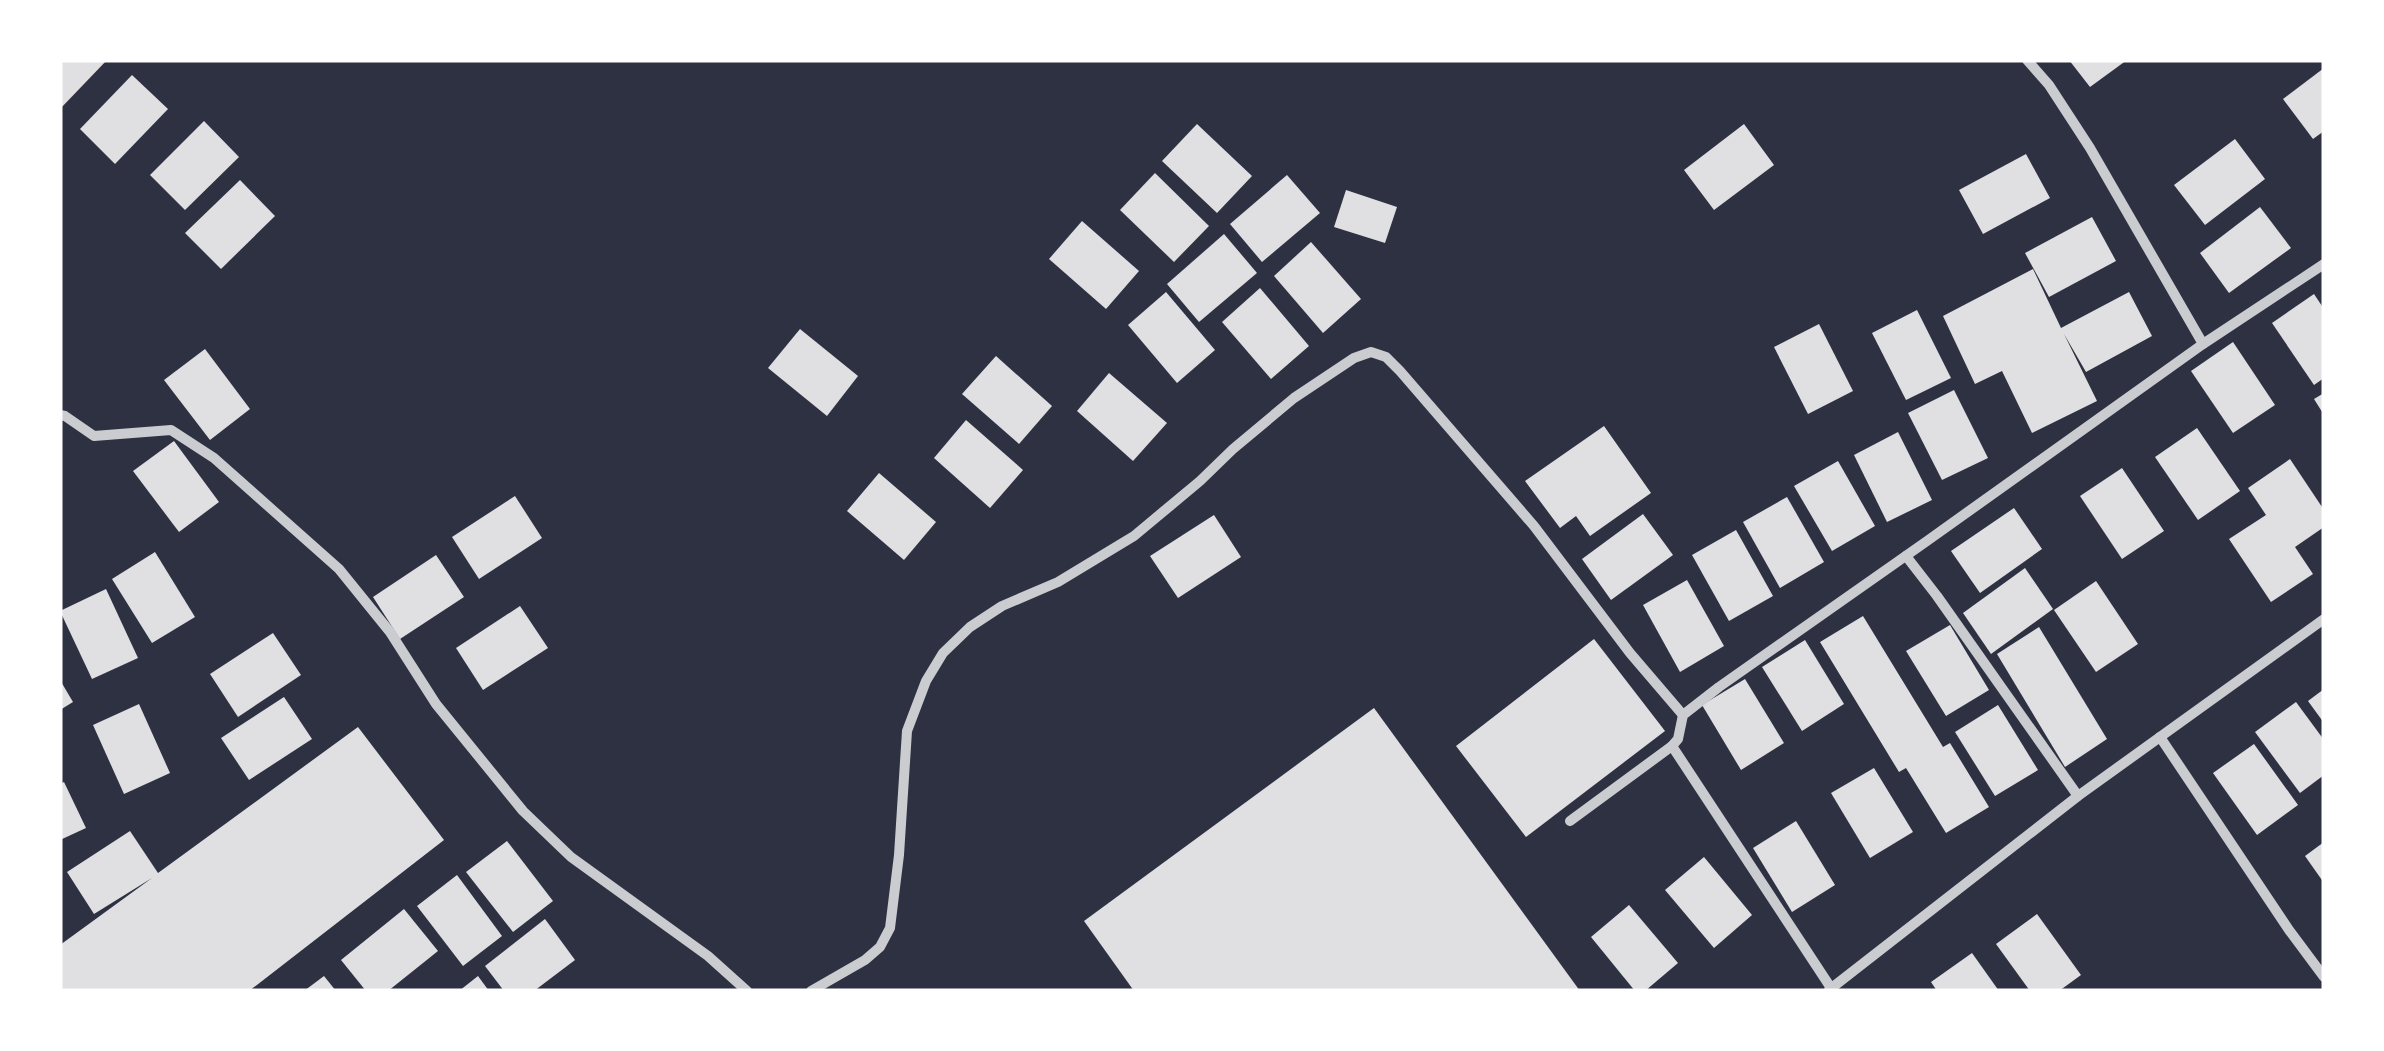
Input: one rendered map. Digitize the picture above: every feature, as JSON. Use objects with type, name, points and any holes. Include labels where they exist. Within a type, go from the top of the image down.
[{"type":"street","points":[[2028,60],[2090,148],[2203,344]]},
{"type":"street","points":[[1570,821],[1672,746],[1678,739],[1683,715],[1719,687],[2203,344],[2324,264]]},
{"type":"street","points":[[811,991],[865,960],[880,947],[890,928],[906,732],[926,681],[943,653],[970,627],[1002,606],[1058,582],[1134,536],[1294,398],[1354,358],[1371,352],[1386,357],[1400,371],[1534,526],[1630,653],[1683,715]]},
{"type":"street","points":[[60,415],[94,436],[171,430],[214,458],[328,559],[365,599],[436,704],[524,811],[571,857],[708,956],[747,991]]},
{"type":"street","points":[[1906,556],[2078,796]]},
{"type":"street","points":[[1672,746],[1830,990],[2078,796],[2324,619]]},
{"type":"street","points":[[2160,737],[2288,930],[2324,977]]},
{"type":"building","points":[[60,60],[107,60],[60,109]]},
{"type":"building","points":[[2069,60],[2127,60],[2090,87]]},
{"type":"building","points":[[2324,68],[2324,131],[2313,139],[2283,99]]},
{"type":"building","points":[[132,75],[168,109],[115,164],[80,129]]},
{"type":"building","points":[[204,121],[239,157],[185,210],[150,175]]},
{"type":"building","points":[[1197,124],[1252,176],[1217,213],[1162,161]]},
{"type":"building","points":[[1744,124],[1774,165],[1714,210],[1684,170]]},
{"type":"building","points":[[2235,139],[2265,179],[2205,225],[2174,185]]},
{"type":"building","points":[[2026,154],[2050,198],[1983,234],[1959,190]]},
{"type":"building","points":[[1155,173],[1209,226],[1174,262],[1120,210]]},
{"type":"building","points":[[1287,175],[1320,213],[1262,262],[1230,224]]},
{"type":"building","points":[[240,180],[275,216],[221,269],[185,233]]},
{"type":"building","points":[[1346,190],[1397,207],[1385,243],[1334,227]]},
{"type":"building","points":[[2260,207],[2291,248],[2229,293],[2200,253]]},
{"type":"building","points":[[2092,217],[2116,261],[2049,297],[2025,253]]},
{"type":"building","points":[[1082,221],[1139,271],[1106,309],[1049,259]]},
{"type":"building","points":[[1224,234],[1257,273],[1199,322],[1167,284]]},
{"type":"building","points":[[1311,242],[1361,299],[1323,333],[1274,276]]},
{"type":"building","points":[[2033,269],[2061,328],[2129,292],[2152,336],[2086,372],[2064,334],[2097,401],[2032,433],[2002,371],[1975,384],[1943,316]]},
{"type":"building","points":[[1260,288],[1309,346],[1271,379],[1222,322]]},
{"type":"building","points":[[1166,292],[1215,350],[1177,383],[1128,325]]},
{"type":"building","points":[[2314,294],[2324,309],[2324,378],[2314,385],[2272,323]]},
{"type":"building","points":[[1917,310],[1951,378],[1906,400],[1872,333]]},
{"type":"building","points":[[1819,324],[1853,391],[1808,414],[1774,347]]},
{"type":"building","points":[[800,329],[858,376],[827,416],[768,368]]},
{"type":"building","points":[[2233,342],[2275,405],[2233,433],[2191,371]]},
{"type":"building","points":[[205,349],[250,409],[210,440],[164,380]]},
{"type":"building","points":[[996,356],[1052,406],[1019,444],[962,394]]},
{"type":"building","points":[[1109,373],[1167,423],[1133,461],[1077,411]]},
{"type":"building","points":[[1954,390],[1988,458],[1942,480],[1908,413]]},
{"type":"building","points":[[2324,393],[2324,415],[2314,399]]},
{"type":"building","points":[[966,420],[1023,470],[990,508],[934,458]]},
{"type":"building","points":[[1604,426],[1651,493],[1590,536],[1576,516],[1560,528],[1525,481]]},
{"type":"building","points":[[2197,428],[2240,491],[2198,520],[2155,457]]},
{"type":"building","points":[[1898,432],[1932,500],[1887,522],[1854,455]]},
{"type":"building","points":[[174,441],[219,502],[179,532],[133,471]]},
{"type":"building","points":[[2290,459],[2324,510],[2324,527],[2295,547],[2313,574],[2271,602],[2229,539],[2266,515],[2248,488]]},
{"type":"building","points":[[1838,461],[1875,526],[1832,551],[1794,486]]},
{"type":"building","points":[[2122,468],[2164,531],[2122,559],[2080,496]]},
{"type":"building","points":[[879,473],[936,522],[904,560],[847,511]]},
{"type":"building","points":[[515,496],[542,538],[479,579],[452,537]]},
{"type":"building","points":[[1787,497],[1824,562],[1780,588],[1743,522]]},
{"type":"building","points":[[2014,508],[2042,549],[1980,593],[1951,551]]},
{"type":"building","points":[[1643,514],[1673,555],[1611,600],[1582,559]]},
{"type":"building","points":[[1214,515],[1241,557],[1178,598],[1150,556]]},
{"type":"building","points":[[1736,530],[1773,596],[1729,621],[1692,555]]},
{"type":"building","points":[[155,552],[195,617],[152,643],[112,579]]},
{"type":"building","points":[[436,555],[464,597],[400,639],[373,597]]},
{"type":"building","points":[[2025,568],[2053,609],[1991,654],[1963,613]]},
{"type":"building","points":[[1687,580],[1724,646],[1680,672],[1643,605]]},
{"type":"building","points":[[2096,581],[2138,644],[2096,672],[2054,610]]},
{"type":"building","points":[[106,589],[138,658],[92,679],[60,611]]},
{"type":"building","points":[[520,606],[548,648],[483,690],[456,648]]},
{"type":"building","points":[[1863,616],[1943,747],[1950,743],[1989,807],[1946,833],[1906,768],[1899,772],[1820,642]]},
{"type":"building","points":[[1950,625],[1989,690],[1946,716],[1906,651]]},
{"type":"building","points":[[2039,627],[2107,739],[2065,767],[1997,654]]},
{"type":"building","points":[[273,633],[301,675],[238,717],[210,674]]},
{"type":"building","points":[[1594,639],[1665,731],[1526,837],[1456,746]]},
{"type":"building","points":[[1805,640],[1844,704],[1802,731],[1762,667]]},
{"type":"building","points":[[1745,679],[1784,743],[1741,770],[1702,705]]},
{"type":"building","points":[[60,680],[73,702],[60,710]]},
{"type":"building","points":[[2324,689],[2324,723],[2308,701]]},
{"type":"building","points":[[284,697],[312,739],[249,780],[221,738]]},
{"type":"building","points":[[2296,702],[2324,740],[2324,775],[2300,793],[2255,732]]},
{"type":"building","points":[[139,704],[170,773],[124,794],[93,725]]},
{"type":"building","points":[[1998,705],[2038,770],[1995,796],[1955,732]]},
{"type":"building","points":[[1374,708],[1580,991],[1134,991],[1084,921]]},
{"type":"building","points":[[358,727],[444,840],[249,991],[60,991],[60,945],[152,878],[94,914],[67,872],[130,831],[158,873]]},
{"type":"building","points":[[2254,744],[2298,805],[2257,835],[2213,773]]},
{"type":"building","points":[[1874,768],[1913,832],[1870,858],[1831,793]]},
{"type":"building","points":[[64,782],[86,828],[60,840],[60,784]]},
{"type":"building","points":[[1796,821],[1835,885],[1792,912],[1753,848]]},
{"type":"building","points":[[507,841],[553,901],[513,932],[466,872]]},
{"type":"building","points":[[2324,842],[2324,883],[2305,856]]},
{"type":"building","points":[[1704,857],[1752,915],[1714,948],[1665,890]]},
{"type":"building","points":[[457,875],[502,936],[463,966],[417,906]]},
{"type":"building","points":[[1629,905],[1678,963],[1645,991],[1635,991],[1591,937]]},
{"type":"building","points":[[404,909],[438,951],[388,991],[366,991],[341,960]]},
{"type":"building","points":[[2037,914],[2081,975],[2059,991],[2030,991],[1996,944]]},
{"type":"building","points":[[545,919],[575,960],[534,991],[504,991],[485,966]]},
{"type":"building","points":[[1972,953],[1999,991],[1937,991],[1931,982]]},
{"type":"building","points":[[324,976],[336,991],[304,991]]},
{"type":"building","points":[[478,976],[489,991],[459,991]]}]
